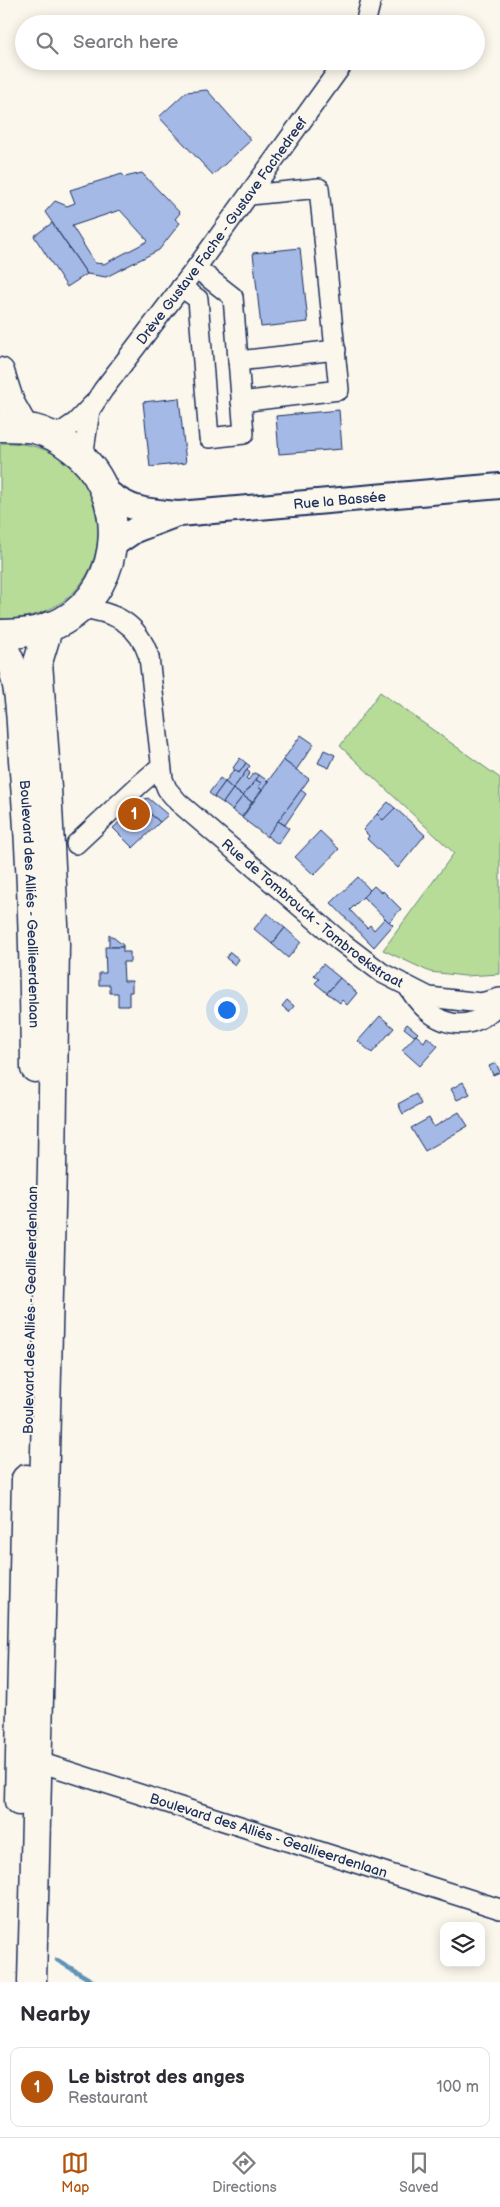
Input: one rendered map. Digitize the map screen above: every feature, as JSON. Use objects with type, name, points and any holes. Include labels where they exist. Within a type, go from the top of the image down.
[{"type":"highway","points":[[0,372],[10,403],[12,427],[36,430],[54,437],[83,457],[98,475],[107,492],[113,519],[113,545],[103,578],[80,608],[62,621],[49,626],[21,633],[0,634]]},
{"type":"highway","name":"Boulevard des Alliés - Geallieerdenlaan","points":[[32,1982],[39,1762],[55,944],[38,662],[49,626]]},
{"type":"highway","name":"Boulevard des Alliés - Geallieerdenlaan","points":[[0,642],[12,663],[17,683],[26,790],[34,931],[35,1083],[14,1982]]},
{"type":"main road","name":"Rue la Bassée","points":[[107,492],[122,503],[135,509],[179,514],[500,486]]},
{"type":"main road","name":"Rue la Bassée","points":[[113,545],[135,530],[179,514]]},
{"type":"street","points":[[367,15],[371,0]]},
{"type":"street","name":"Drève Gustave Fache - Gustave Fachedreef","points":[[83,457],[90,410],[250,195],[339,70]]},
{"type":"street","points":[[241,402],[339,390],[319,188],[250,195]]},
{"type":"street","points":[[182,287],[198,299],[209,438],[244,434],[233,297],[196,268]]},
{"type":"street","points":[[238,361],[336,350]]},
{"type":"street","name":"Drève Gustave Fache - Gustave Fachedreef","points":[[54,437],[76,422],[98,398]]},
{"type":"street","name":"Rue de Tombrouck - Tombroekstraat","points":[[103,578],[118,612],[140,636],[150,657],[161,766],[167,789],[178,802],[340,941],[382,973],[429,997],[456,1002],[481,1003],[500,998]]},
{"type":"street","name":"Rue de Tombrouck - Tombroekstraat","points":[[80,608],[118,612]]},
{"type":"street","points":[[76,844],[161,766]]},
{"type":"street","points":[[407,986],[418,1004],[436,1018],[458,1025],[492,1012],[500,1002]]},
{"type":"street","name":"Boulevard des Alliés - Geallieerdenlaan","points":[[39,1762],[500,1909]]},
{"type":"green space","points":[[0,443],[42,449],[73,468],[92,497],[98,530],[92,563],[74,592],[43,612],[0,619]]},
{"type":"green space","points":[[380,692],[500,778],[500,974],[465,976],[430,972],[383,950],[454,853],[340,746]]},
{"type":"building","points":[[207,90],[251,140],[213,175],[159,117],[186,92]]},
{"type":"building","points":[[142,173],[180,213],[175,219],[180,223],[159,250],[106,277],[87,274],[45,212],[55,201],[67,206],[75,203],[70,190],[122,174],[125,177]],"holes":[[[120,210],[148,241],[104,264],[95,263],[72,226]]]},
{"type":"building","points":[[52,223],[87,274],[67,287],[34,236]]},
{"type":"building","points":[[300,248],[308,322],[261,327],[253,253]]},
{"type":"building","points":[[179,398],[186,463],[150,467],[143,402]]},
{"type":"building","points":[[339,410],[342,449],[279,454],[276,416]]},
{"type":"building","points":[[301,735],[314,744],[296,770],[283,760]]},
{"type":"building","points":[[324,750],[335,755],[329,768],[318,763]]},
{"type":"building","points":[[240,758],[246,763],[239,773],[233,768]]},
{"type":"building","points":[[283,760],[309,779],[267,837],[242,818]]},
{"type":"building","points":[[246,763],[250,766],[233,789],[225,782],[234,770],[239,773]]},
{"type":"building","points":[[247,770],[250,773],[246,778],[248,780],[254,773],[259,775],[243,796],[233,789]]},
{"type":"building","points":[[259,775],[268,781],[262,790],[258,787],[261,783],[256,780]]},
{"type":"building","points":[[220,778],[225,782],[214,797],[209,793]]},
{"type":"building","points":[[256,780],[261,783],[258,787],[262,790],[252,802],[243,796]]},
{"type":"building","points":[[225,782],[233,789],[223,803],[214,797]]},
{"type":"building","points":[[233,789],[243,796],[232,810],[223,803]]},
{"type":"building","points":[[301,790],[306,794],[285,825],[278,821]]},
{"type":"building","points":[[243,796],[252,802],[242,817],[232,810]]},
{"type":"building","points":[[148,798],[168,815],[160,822],[148,812],[136,824],[127,815],[143,800]]},
{"type":"building","points":[[388,802],[395,808],[383,820],[377,814]]},
{"type":"building","points":[[395,808],[425,835],[398,868],[367,839],[369,836],[363,830],[377,814],[383,820]]},
{"type":"building","points":[[148,812],[160,822],[133,848],[113,828],[127,815],[136,824]]},
{"type":"building","points":[[278,821],[289,828],[278,844],[267,836]]},
{"type":"building","points":[[320,831],[339,849],[314,875],[295,857]]},
{"type":"building","points":[[358,877],[370,890],[350,910],[367,928],[370,925],[374,930],[385,918],[393,925],[374,947],[331,903]]},
{"type":"building","points":[[374,886],[382,893],[383,891],[401,909],[389,922],[363,897]]},
{"type":"building","points":[[267,913],[285,928],[272,944],[254,929]]},
{"type":"building","points":[[285,928],[301,942],[288,958],[272,944]]},
{"type":"building","points":[[109,934],[123,945],[123,947],[109,947]]},
{"type":"building","points":[[105,947],[123,947],[123,952],[130,952],[130,962],[123,962],[124,981],[132,981],[132,992],[129,992],[129,1006],[118,1006],[118,993],[110,993],[110,985],[99,985],[99,973],[106,973]]},
{"type":"building","points":[[230,952],[239,959],[235,965],[226,958]]},
{"type":"building","points":[[323,964],[340,978],[327,993],[315,983],[319,979],[314,975]]},
{"type":"building","points":[[340,978],[357,993],[347,1005],[342,1000],[340,1003],[327,993]]},
{"type":"building","points":[[287,1000],[294,1006],[289,1012],[282,1006]]},
{"type":"building","points":[[380,1016],[394,1028],[372,1053],[358,1041]]},
{"type":"building","points":[[407,1024],[418,1033],[416,1035],[414,1036],[404,1028]]},
{"type":"building","points":[[416,1035],[424,1042],[427,1037],[438,1046],[420,1066],[402,1050]]},
{"type":"building","points":[[496,1063],[500,1072],[493,1075],[489,1066]]},
{"type":"building","points":[[463,1082],[470,1094],[457,1100],[451,1089]]},
{"type":"building","points":[[416,1094],[421,1104],[403,1114],[398,1104]]},
{"type":"building","points":[[459,1112],[468,1126],[425,1151],[411,1128],[429,1118],[434,1127]]},
{"type":"waterway","points":[[57,1960],[94,1982]]},
{"type":"place","name":"Le bistrot des anges","points":[[134,814]]}]
